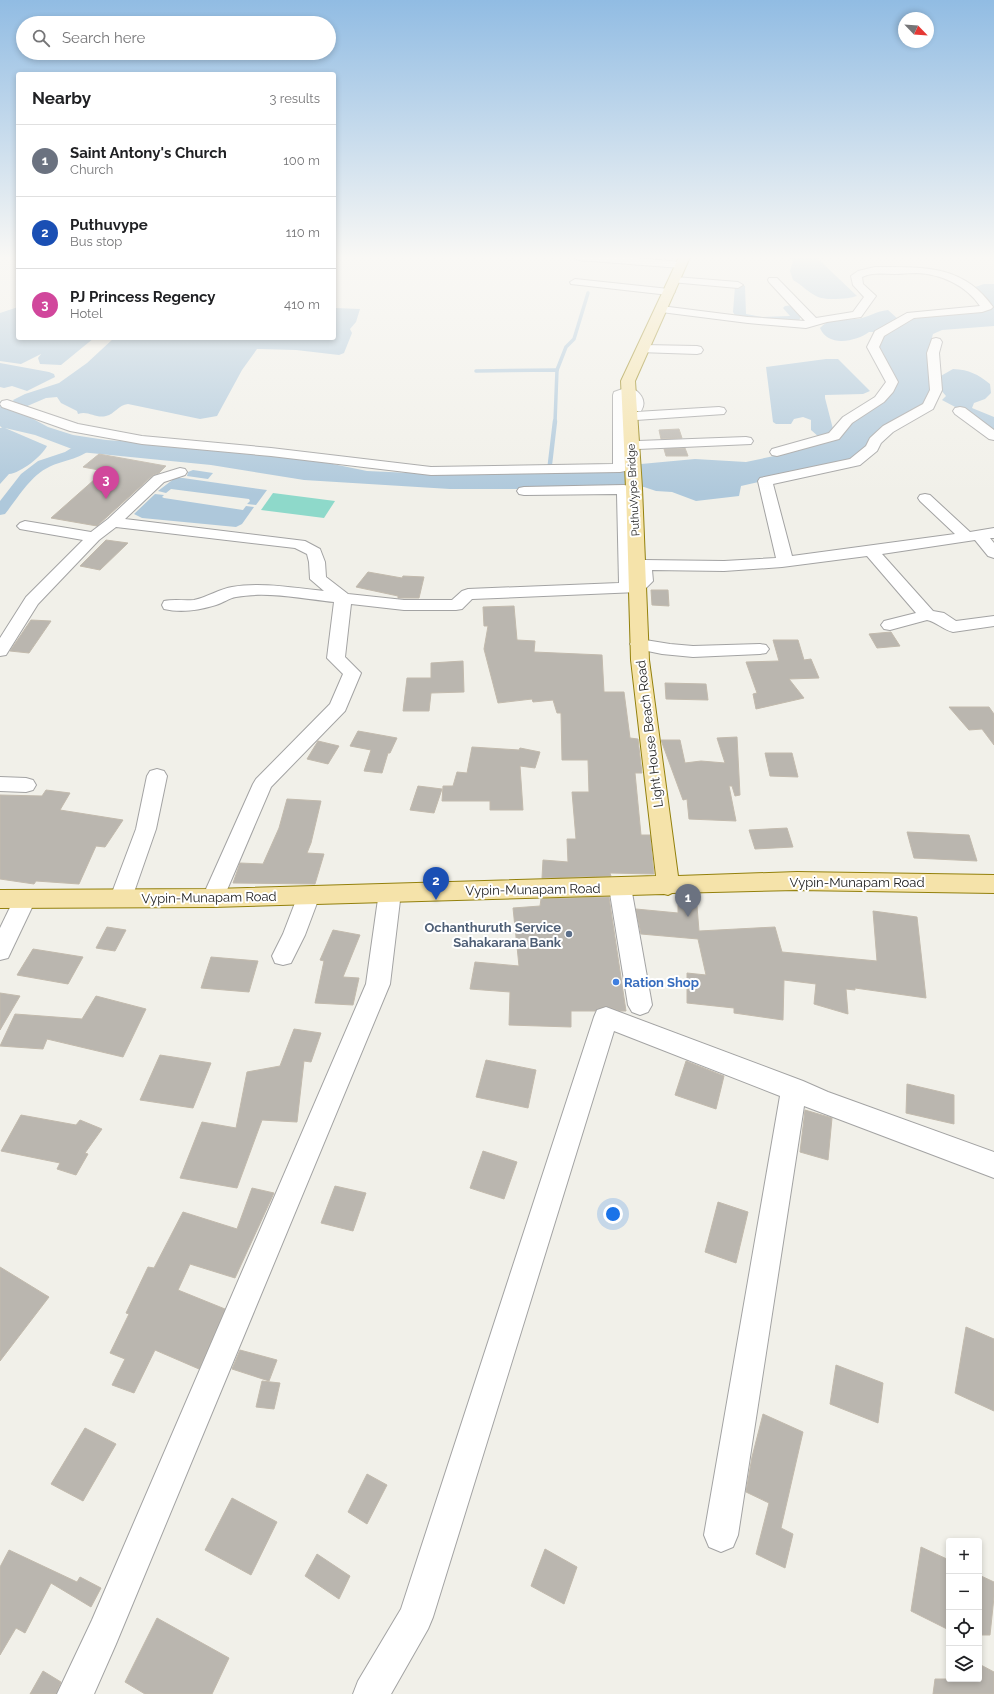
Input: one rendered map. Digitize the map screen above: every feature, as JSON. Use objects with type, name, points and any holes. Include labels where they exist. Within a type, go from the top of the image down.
[{"type":"main road","points":[[628,395],[628,381],[649,336]]},
{"type":"main road","name":"PuthuVype Bridge","points":[[628,395],[640,578]]},
{"type":"main road","name":"Light House Beach Road","points":[[640,578],[639,644],[668,886]]},
{"type":"main road","name":"Vypin-Munapam Road","points":[[0,898],[213,898],[856,880],[994,884]]},
{"type":"street","points":[[777,452],[834,436],[840,427],[850,418],[885,396],[892,382],[873,346],[878,336]]},
{"type":"street","points":[[782,562],[784,556],[765,481],[855,462],[872,448],[875,441],[888,429],[928,406],[936,390],[933,353],[936,342]]},
{"type":"street","points":[[643,349],[698,350]]},
{"type":"street","points":[[7,404],[75,428],[142,440],[271,452],[431,471],[620,468],[619,395],[635,395],[639,464]]},
{"type":"street","points":[[960,411],[994,436]]},
{"type":"street","points":[[636,416],[719,412]]},
{"type":"street","points":[[638,445],[746,441]]},
{"type":"street","points":[[0,651],[32,601],[94,537],[113,522],[159,479],[180,472]]},
{"type":"street","points":[[524,491],[624,489],[627,582],[640,578]]},
{"type":"street","points":[[640,578],[641,491]]},
{"type":"street","points":[[925,498],[980,535],[994,553]]},
{"type":"street","points":[[113,522],[299,544],[314,552],[317,562],[318,579],[343,598]]},
{"type":"street","points":[[25,526],[94,537]]},
{"type":"street","points":[[170,605],[193,605],[211,601],[232,592],[265,590],[404,605],[456,604],[468,594],[640,578],[724,566],[782,562],[980,535]]},
{"type":"street","points":[[871,551],[927,615]]},
{"type":"street","points":[[213,898],[263,784],[338,707],[352,673],[336,658],[343,598]]},
{"type":"street","points":[[890,625],[927,615],[938,617],[953,627],[994,621]]},
{"type":"street","points":[[639,644],[663,650],[702,652],[750,649],[760,650]]},
{"type":"street","points":[[121,898],[136,862],[146,829],[157,776]]},
{"type":"street","points":[[0,784],[26,785]]},
{"type":"street","points":[[620,887],[640,1005]]},
{"type":"street","points":[[76,1694],[104,1632],[378,984],[390,892]]},
{"type":"street","points":[[283,956],[294,935],[309,895]]},
{"type":"street","points":[[0,951],[25,899]]},
{"type":"street","points":[[371,1694],[416,1616],[606,1016],[824,1102],[994,1165]]},
{"type":"street","points":[[721,1535],[794,1089]]},
{"type":"shaded area","points":[[0,336],[16,336],[16,340],[92,340],[61,365],[40,364],[38,358],[41,354],[21,364],[0,361]]},
{"type":"shaded area","points":[[336,336],[351,336],[344,353],[339,355],[296,350],[257,349],[242,370],[217,416],[200,419],[128,404],[122,406],[109,415],[102,417],[85,413],[78,414],[77,411],[61,403],[57,397],[46,398],[25,407],[15,404],[13,400],[25,394],[59,383],[87,363],[112,340],[336,340]]},
{"type":"shaded area","points":[[827,336],[862,336],[843,341]]},
{"type":"shaded area","points":[[882,336],[932,336],[931,341],[934,387],[924,407],[848,461],[741,486],[739,496],[696,501],[672,492],[656,491],[644,487],[450,489],[304,480],[211,465],[80,452],[35,435],[5,428],[47,446],[31,463],[19,471],[9,474],[0,484],[0,428],[2,428],[0,426],[0,401],[48,427],[73,435],[106,440],[179,445],[318,461],[367,471],[434,474],[639,470],[641,464],[695,459],[746,462],[774,456],[794,449],[847,425],[893,390],[879,346]]},
{"type":"shaded area","points":[[826,359],[838,359],[870,391],[863,394],[825,395],[835,432],[819,437],[811,430],[811,420],[803,417],[794,419],[791,424],[776,424],[773,422],[766,367]]},
{"type":"shaded area","points":[[0,363],[49,372],[54,374],[55,377],[27,391],[12,386],[4,388],[0,387]]},
{"type":"shaded area","points":[[953,369],[973,373],[990,384],[991,393],[985,399],[974,403],[972,408],[994,417],[994,433],[974,417],[942,400],[946,396],[940,389],[939,377]]},
{"type":"shaded area","points":[[193,470],[213,473],[208,479],[187,476],[188,472]]},
{"type":"shaded area","points":[[175,478],[267,490],[256,505],[247,504],[250,501],[249,499],[171,489],[166,493],[158,491]]},
{"type":"shaded area","points":[[273,493],[335,501],[324,518],[261,510]]},
{"type":"shaded area","points":[[155,494],[164,495],[162,497],[164,498],[243,510],[246,506],[254,507],[242,524],[236,527],[142,518],[134,514]]},
{"type":"building","points":[[679,429],[682,438],[661,439],[659,430]]},
{"type":"building","points":[[685,448],[688,456],[666,456],[664,449]]},
{"type":"building","points":[[99,454],[166,466],[159,473],[153,475],[97,526],[51,518],[104,471],[83,467]]},
{"type":"building","points":[[106,540],[128,543],[100,570],[80,566]]},
{"type":"building","points":[[368,572],[402,578],[403,576],[424,577],[419,598],[398,598],[398,596],[356,587]]},
{"type":"building","points":[[651,590],[668,590],[669,606],[652,605]]},
{"type":"building","points":[[514,606],[517,640],[535,641],[534,652],[602,655],[604,692],[624,692],[630,738],[638,739],[642,773],[635,773],[641,835],[650,835],[654,874],[610,873],[611,876],[542,878],[543,860],[568,862],[567,839],[576,839],[572,792],[589,792],[588,760],[562,760],[561,713],[557,713],[553,700],[533,702],[532,699],[498,703],[484,649],[488,626],[484,626],[483,607]]},
{"type":"building","points":[[31,620],[51,621],[29,653],[10,651]]},
{"type":"building","points":[[891,632],[900,646],[877,648],[869,634]]},
{"type":"building","points":[[773,640],[798,640],[804,660],[811,659],[819,678],[789,679],[804,698],[756,709],[753,694],[757,693],[746,662],[779,661]]},
{"type":"building","points":[[463,661],[464,692],[431,693],[429,711],[403,711],[407,678],[431,678],[431,663]]},
{"type":"building","points":[[665,683],[706,684],[708,700],[666,699]]},
{"type":"building","points":[[949,707],[989,707],[994,714],[994,745],[982,729],[969,730]]},
{"type":"building","points":[[358,731],[397,738],[390,753],[388,753],[382,773],[364,771],[371,750],[350,746]]},
{"type":"building","points":[[737,737],[740,795],[735,796],[732,786],[729,786],[736,821],[689,819],[687,799],[683,800],[661,740],[680,740],[685,763],[701,761],[725,763],[717,738]]},
{"type":"building","points":[[318,741],[339,746],[328,764],[307,759]]},
{"type":"building","points":[[472,747],[519,750],[520,748],[540,752],[535,768],[520,766],[523,810],[490,810],[490,801],[442,801],[443,786],[453,786],[457,772],[467,773]]},
{"type":"building","points":[[765,753],[792,753],[798,777],[770,776]]},
{"type":"building","points":[[418,786],[442,789],[434,813],[410,810]]},
{"type":"building","points":[[46,790],[70,793],[60,810],[123,820],[105,847],[96,846],[79,884],[36,881],[34,884],[0,879],[0,795],[42,796]]},
{"type":"building","points":[[287,799],[321,801],[311,843],[307,853],[324,854],[315,884],[233,883],[240,863],[263,864],[279,828]]},
{"type":"building","points":[[787,828],[793,847],[755,849],[749,830]]},
{"type":"building","points":[[907,832],[969,835],[977,861],[914,858]]},
{"type":"building","points":[[609,897],[626,1011],[620,1011],[606,1006],[595,1011],[571,1011],[571,1027],[509,1025],[510,992],[470,989],[475,962],[519,966],[513,908],[540,906],[541,899]]},
{"type":"building","points":[[678,905],[697,906],[699,931],[775,927],[782,952],[877,961],[873,911],[917,917],[926,998],[855,988],[855,990],[846,989],[848,1014],[814,1004],[816,984],[784,980],[783,1020],[734,1013],[734,1008],[687,1003],[687,973],[706,975],[698,939],[641,934],[636,909],[678,913]]},
{"type":"building","points":[[107,927],[126,930],[115,951],[96,948]]},
{"type":"building","points":[[333,930],[360,935],[343,977],[359,978],[353,1005],[315,1003],[324,961],[320,960]]},
{"type":"building","points":[[33,949],[83,957],[68,984],[17,975]]},
{"type":"building","points":[[211,957],[258,961],[249,992],[201,988]]},
{"type":"building","points":[[0,993],[20,996],[0,1030]]},
{"type":"building","points":[[96,996],[146,1009],[123,1057],[47,1039],[43,1049],[0,1046],[15,1014],[82,1019]]},
{"type":"building","points":[[294,1029],[321,1033],[311,1062],[304,1061],[297,1122],[262,1120],[237,1188],[180,1178],[202,1122],[236,1128],[247,1072],[280,1066]]},
{"type":"building","points":[[160,1055],[211,1063],[193,1108],[140,1100]]},
{"type":"building","points":[[486,1060],[536,1070],[528,1108],[476,1097]]},
{"type":"building","points":[[686,1061],[724,1076],[716,1109],[675,1095]]},
{"type":"building","points":[[907,1084],[954,1095],[954,1124],[906,1113]]},
{"type":"building","points":[[805,1110],[832,1118],[828,1160],[800,1152]]},
{"type":"building","points":[[21,1115],[76,1125],[80,1120],[102,1129],[85,1153],[88,1154],[76,1175],[57,1169],[60,1163],[1,1151]]},
{"type":"building","points":[[483,1151],[517,1162],[504,1199],[470,1188]]},
{"type":"building","points":[[335,1186],[366,1193],[353,1231],[321,1223]]},
{"type":"building","points":[[252,1188],[274,1193],[235,1278],[190,1264],[178,1290],[225,1309],[199,1369],[155,1350],[134,1393],[112,1385],[125,1359],[110,1353],[129,1314],[126,1313],[148,1267],[154,1268],[183,1212],[237,1229]]},
{"type":"building","points":[[718,1202],[748,1212],[736,1263],[705,1252]]},
{"type":"building","points":[[0,1267],[49,1297],[0,1361]]},
{"type":"building","points":[[966,1327],[994,1339],[994,1411],[955,1393]]},
{"type":"building","points":[[240,1350],[277,1360],[269,1381],[232,1369]]},
{"type":"building","points":[[836,1365],[883,1383],[878,1423],[830,1404]]},
{"type":"building","points":[[262,1381],[280,1383],[274,1409],[256,1407]]},
{"type":"building","points":[[763,1414],[803,1432],[781,1528],[793,1534],[785,1568],[756,1554],[769,1503],[746,1492],[752,1457]]},
{"type":"building","points":[[85,1428],[116,1444],[83,1501],[51,1484]]},
{"type":"building","points":[[367,1474],[387,1485],[367,1524],[348,1512]]},
{"type":"building","points":[[232,1498],[277,1522],[251,1575],[205,1550]]},
{"type":"building","points":[[921,1547],[946,1559],[946,1628],[911,1611]]},
{"type":"building","points":[[545,1549],[577,1567],[564,1604],[531,1586]]},
{"type":"building","points":[[9,1550],[77,1582],[80,1577],[101,1588],[91,1607],[51,1583],[25,1633],[16,1628],[0,1655],[0,1567]]},
{"type":"building","points":[[317,1554],[350,1576],[339,1599],[305,1576]]},
{"type":"building","points":[[982,1576],[994,1582],[990,1635],[982,1635]]},
{"type":"building","points":[[157,1618],[229,1658],[212,1694],[145,1694],[125,1682]]},
{"type":"building","points":[[982,1666],[994,1672],[994,1694],[933,1694],[935,1679],[946,1679],[946,1682],[982,1682]]},
{"type":"building","points":[[43,1671],[61,1682],[56,1694],[30,1694]]},
{"type":"waterway","points":[[557,370],[566,347],[575,336]]},
{"type":"waterway","points":[[476,371],[557,370]]},
{"type":"waterway","points":[[555,422],[557,370]]},
{"type":"waterway","points":[[549,472],[555,421]]},
{"type":"waterway","points":[[0,511],[26,477],[32,472],[43,464],[70,455],[88,444]]},
{"type":"place","name":"PJ Princess Regency","points":[[106,499]]},
{"type":"place","name":"Puthuvype","points":[[436,900]]},
{"type":"place","name":"Saint Antony's Church","points":[[688,917]]},
{"type":"place","name":"Ochanthuruth Service Sahakarana Bank","points":[[569,934]]},
{"type":"place","name":"Ration Shop","points":[[616,982]]}]
